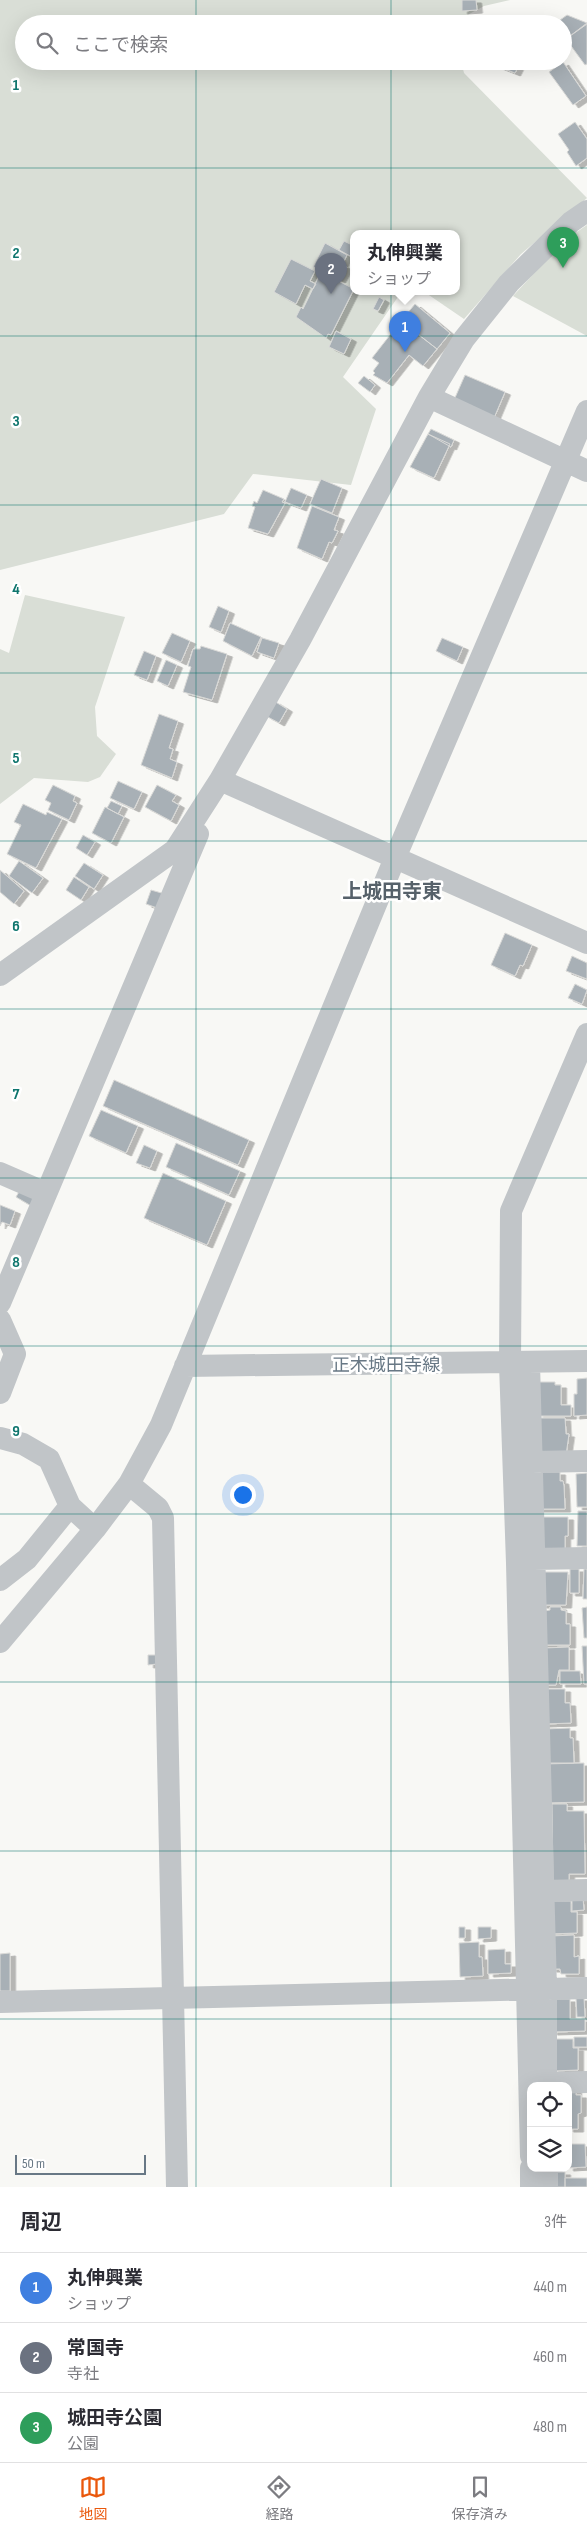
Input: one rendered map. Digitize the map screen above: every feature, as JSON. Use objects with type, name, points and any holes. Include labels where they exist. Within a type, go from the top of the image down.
[{"type":"street","points":[[0,975],[175,850],[220,780],[300,640],[429,397],[464,340],[509,283],[571,222],[587,211]]},
{"type":"street","points":[[429,397],[587,471]]},
{"type":"street","points":[[0,1642],[95,1529],[130,1484],[161,1425],[395,858],[587,412]]},
{"type":"street","points":[[220,780],[587,943]]},
{"type":"street","points":[[0,1303],[220,780]]},
{"type":"street","points":[[546,2082],[536,1989],[517,1563],[519,1363],[511,1211],[587,1034]]},
{"type":"street","points":[[0,1173],[46,1194]]},
{"type":"street","points":[[0,1320],[15,1354],[0,1393]]},
{"type":"street","name":"正木城田寺線","points":[[185,1366],[587,1361]]},
{"type":"street","points":[[519,1363],[532,1462],[543,1891],[536,1989],[532,2127]]},
{"type":"street","points":[[0,1438],[23,1444],[49,1459],[70,1506],[95,1529]]},
{"type":"street","points":[[532,1462],[587,1461]]},
{"type":"street","points":[[130,1484],[158,1508],[163,1518],[177,2187]]},
{"type":"street","points":[[0,1580],[27,1559],[70,1506]]},
{"type":"street","points":[[534,1559],[587,1558]]},
{"type":"street","points":[[543,1891],[587,1890]]},
{"type":"street","points":[[0,2002],[587,1988]]},
{"type":"street","points":[[572,2083],[587,2082]]},
{"type":"street","points":[[531,2172],[531,2187]]},
{"type":"street","points":[[547,2172],[547,2187]]},
{"type":"shaded area","points":[[0,0],[510,0],[484,6],[467,15],[15,15],[15,70],[463,70],[464,73],[587,198],[521,254],[464,319],[429,295],[460,295],[460,230],[350,230],[350,295],[399,295],[343,377],[376,409],[351,485],[253,474],[224,514],[0,570]]},
{"type":"shaded area","points":[[587,225],[587,336],[513,296],[565,240]]},
{"type":"shaded area","points":[[25,595],[125,617],[95,707],[97,736],[116,754],[100,777],[88,782],[34,778],[0,804],[0,649],[9,653]]},
{"type":"building","points":[[462,0],[476,0],[477,10],[462,11]]},
{"type":"building","points":[[572,17],[587,23],[572,34]]},
{"type":"building","points":[[587,24],[587,64],[585,65],[572,47],[572,35]]},
{"type":"building","points":[[552,70],[568,70],[586,96],[573,105],[549,72]]},
{"type":"building","points":[[575,122],[587,139],[587,158],[576,166],[567,152],[569,150],[558,134]]},
{"type":"building","points":[[344,241],[350,244],[350,256],[339,250]]},
{"type":"building","points":[[325,243],[347,255],[342,265],[347,267],[340,280],[313,267]]},
{"type":"building","points":[[291,259],[315,271],[310,281],[316,284],[313,289],[305,285],[296,304],[274,292]]},
{"type":"building","points":[[321,272],[350,287],[351,295],[331,335],[328,334],[326,338],[296,317],[301,307],[303,309]]},
{"type":"building","points":[[379,297],[384,300],[378,311],[373,309]]},
{"type":"building","points":[[415,304],[450,333],[437,349],[401,321]]},
{"type":"building","points":[[401,321],[437,349],[423,366],[409,355],[387,383],[373,375],[375,373],[373,371],[379,363],[372,358]]},
{"type":"building","points":[[336,331],[351,339],[344,354],[329,347]]},
{"type":"building","points":[[465,375],[505,392],[494,418],[454,400]]},
{"type":"building","points":[[364,376],[375,385],[370,392],[358,383]]},
{"type":"building","points":[[431,429],[454,440],[451,447],[428,434]]},
{"type":"building","points":[[428,434],[450,444],[434,478],[410,467]]},
{"type":"building","points":[[321,479],[342,488],[332,513],[310,504]]},
{"type":"building","points":[[291,488],[307,495],[301,508],[285,502]]},
{"type":"building","points":[[263,490],[284,499],[282,502],[285,503],[268,534],[248,528],[255,507],[252,506],[254,501],[257,503]]},
{"type":"building","points":[[312,506],[339,517],[334,530],[338,531],[332,543],[329,542],[322,559],[297,548]]},
{"type":"building","points":[[218,606],[229,611],[221,632],[209,627]]},
{"type":"building","points":[[230,623],[261,637],[252,656],[223,641]]},
{"type":"building","points":[[172,633],[190,641],[181,662],[162,653]]},
{"type":"building","points":[[262,638],[279,643],[274,658],[257,652]]},
{"type":"building","points":[[442,638],[463,647],[457,661],[436,651]]},
{"type":"building","points":[[201,646],[227,654],[212,700],[183,692],[191,667],[188,666],[193,649],[200,649]]},
{"type":"building","points":[[144,651],[156,656],[147,680],[134,675]]},
{"type":"building","points":[[166,660],[177,665],[168,686],[157,681]]},
{"type":"building","points":[[274,701],[287,709],[279,723],[266,716]]},
{"type":"building","points":[[159,714],[178,721],[169,748],[173,749],[170,759],[177,762],[172,778],[141,765]]},
{"type":"building","points":[[118,781],[142,792],[134,809],[110,798]]},
{"type":"building","points":[[53,785],[75,796],[73,801],[77,803],[69,820],[48,810],[51,803],[45,800]]},
{"type":"building","points":[[157,785],[176,795],[172,801],[179,805],[171,821],[145,807]]},
{"type":"building","points":[[111,801],[122,806],[118,814],[107,808]]},
{"type":"building","points":[[23,804],[46,815],[47,812],[62,819],[36,868],[7,854],[21,825],[14,822]]},
{"type":"building","points":[[105,807],[124,817],[111,843],[92,833]]},
{"type":"building","points":[[83,835],[95,842],[87,855],[76,848]]},
{"type":"building","points":[[19,861],[43,878],[32,893],[9,876]]},
{"type":"building","points":[[84,863],[103,875],[94,889],[75,876]]},
{"type":"building","points":[[0,870],[24,891],[14,904],[0,892]]},
{"type":"building","points":[[74,877],[89,887],[81,900],[66,890]]},
{"type":"building","points":[[151,890],[165,894],[160,909],[146,904]]},
{"type":"building","points":[[505,933],[532,945],[523,966],[520,965],[515,976],[491,965]]},
{"type":"building","points":[[572,956],[587,963],[587,979],[566,971]]},
{"type":"building","points":[[575,984],[587,990],[582,1004],[568,998]]},
{"type":"building","points":[[114,1080],[249,1140],[238,1165],[103,1106]]},
{"type":"building","points":[[101,1110],[138,1126],[126,1153],[89,1136]]},
{"type":"building","points":[[176,1143],[240,1171],[229,1195],[166,1167]]},
{"type":"building","points":[[144,1145],[157,1151],[150,1168],[136,1163]]},
{"type":"building","points":[[163,1173],[226,1201],[207,1245],[144,1218]]},
{"type":"building","points":[[20,1190],[37,1200],[33,1207],[16,1197]]},
{"type":"building","points":[[0,1205],[15,1211],[10,1225],[2,1222],[0,1226]]},
{"type":"building","points":[[587,1378],[587,1415],[574,1416],[574,1394],[577,1394],[577,1379]]},
{"type":"building","points":[[537,1382],[555,1382],[555,1385],[561,1385],[561,1405],[571,1405],[571,1416],[538,1416]]},
{"type":"building","points":[[540,1418],[565,1418],[566,1434],[569,1434],[566,1455],[541,1455]]},
{"type":"building","points":[[541,1472],[560,1472],[560,1481],[563,1481],[564,1486],[565,1509],[538,1509]]},
{"type":"building","points":[[587,1473],[587,1507],[577,1507],[576,1474]]},
{"type":"building","points":[[578,1511],[587,1511],[587,1546],[577,1546]]},
{"type":"building","points":[[543,1517],[568,1517],[568,1536],[565,1536],[565,1549],[542,1549]]},
{"type":"building","points":[[570,1569],[579,1569],[579,1593],[570,1593]]},
{"type":"building","points":[[584,1569],[587,1569],[587,1599],[583,1599]]},
{"type":"building","points":[[543,1572],[568,1572],[566,1605],[541,1605]]},
{"type":"building","points":[[550,1607],[561,1607],[561,1610],[566,1611],[566,1624],[570,1624],[570,1645],[541,1645],[544,1611],[550,1610]]},
{"type":"building","points":[[587,1607],[587,1638],[584,1638],[582,1608]]},
{"type":"building","points":[[582,1646],[587,1646],[587,1684],[584,1684]]},
{"type":"building","points":[[569,1647],[569,1670],[559,1670],[556,1685],[542,1685],[544,1648]]},
{"type":"building","points":[[148,1655],[157,1655],[157,1664],[148,1665]]},
{"type":"building","points":[[560,1671],[580,1671],[581,1684],[560,1684]]},
{"type":"building","points":[[544,1689],[565,1689],[565,1703],[570,1703],[571,1723],[543,1724]]},
{"type":"building","points":[[570,1728],[570,1738],[573,1738],[574,1763],[545,1763],[544,1729]]},
{"type":"building","points":[[584,1763],[584,1802],[545,1803],[544,1764]]},
{"type":"building","points":[[552,1804],[567,1804],[567,1811],[584,1811],[585,1874],[569,1874],[569,1881],[553,1882]]},
{"type":"building","points":[[583,1898],[584,1910],[572,1911],[572,1899]]},
{"type":"building","points":[[548,1901],[571,1901],[571,1912],[577,1912],[577,1933],[549,1934]]},
{"type":"building","points":[[459,1927],[465,1927],[465,1938],[459,1938]]},
{"type":"building","points":[[478,1927],[491,1927],[491,1938],[478,1939]]},
{"type":"building","points":[[574,1935],[574,1957],[579,1956],[579,1974],[561,1974],[560,1969],[551,1969],[551,1936]]},
{"type":"building","points":[[479,1942],[479,1957],[482,1957],[483,1976],[460,1977],[459,1943]]},
{"type":"building","points":[[505,1949],[505,1964],[511,1964],[511,1973],[488,1974],[488,1950]]},
{"type":"building","points":[[10,1953],[10,1991],[0,1991],[0,1954]]},
{"type":"building","points":[[576,1998],[584,1998],[585,2017],[577,2017]]},
{"type":"building","points":[[551,1999],[570,1999],[570,2019],[585,2019],[585,2031],[552,2032]]},
{"type":"building","points":[[574,2037],[587,2037],[587,2047],[574,2047]]},
{"type":"building","points":[[552,2039],[573,2039],[573,2048],[578,2048],[578,2070],[553,2071]]},
{"type":"building","points":[[572,2089],[576,2089],[576,2095],[581,2095],[581,2113],[578,2114],[578,2129],[572,2129]]},
{"type":"building","points":[[572,2144],[585,2144],[586,2167],[572,2168]]},
{"type":"building","points":[[552,2172],[565,2172],[565,2187],[553,2187]]},
{"type":"building","points":[[565,2178],[587,2178],[587,2187],[565,2187]]},
{"type":"place","name":"城田寺公園","points":[[563,268]]},
{"type":"place","name":"常国寺","points":[[331,294]]},
{"type":"place","name":"丸伸興業","points":[[405,352]]},
{"type":"district","name":"上城田寺東","points":[[392,892]]}]
